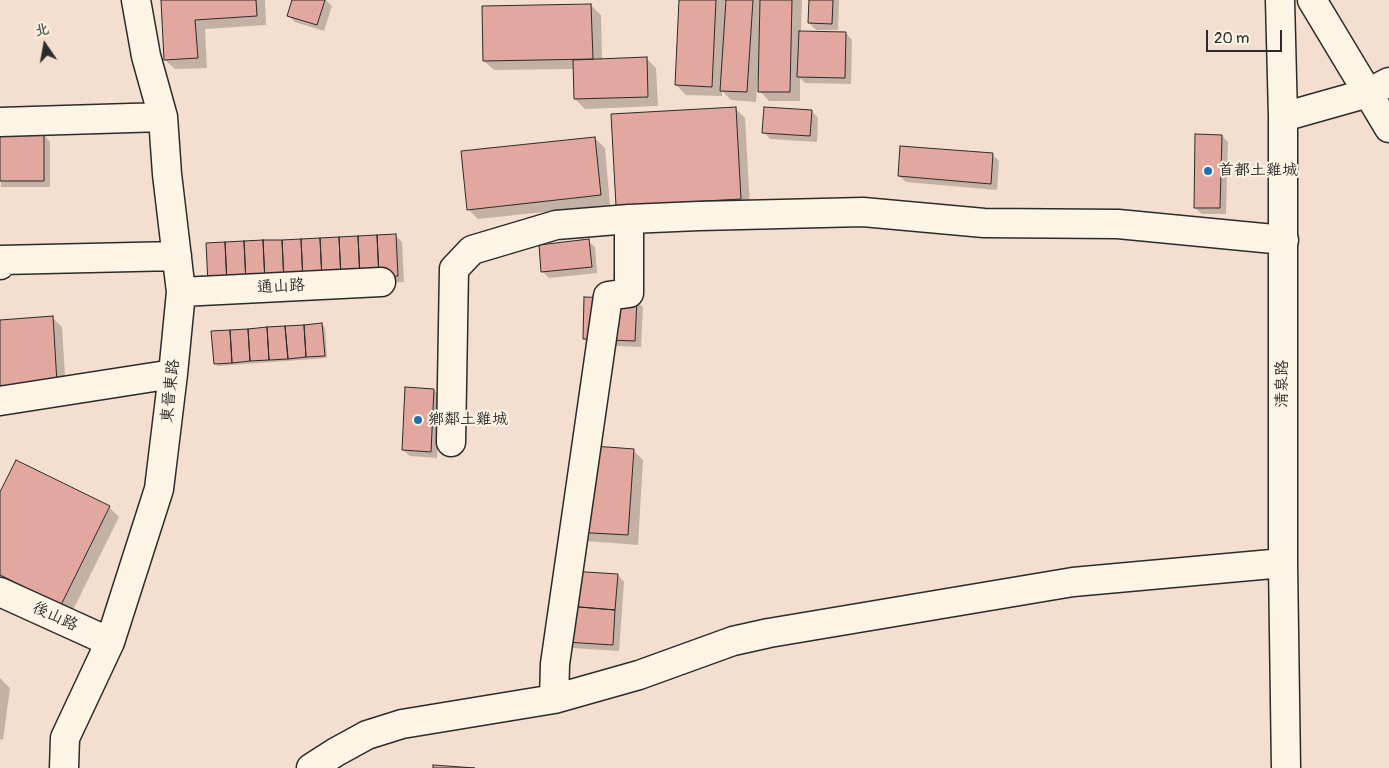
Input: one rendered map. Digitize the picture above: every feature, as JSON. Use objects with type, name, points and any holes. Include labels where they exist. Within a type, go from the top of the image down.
[{"type":"street","name":"東晉東路","points":[[64,768],[66,738],[110,642],[159,489],[181,292],[162,117],[146,56],[136,0]]},
{"type":"street","name":"清泉路","points":[[1280,0],[1284,240],[1283,563],[1286,768]]},
{"type":"street","points":[[1312,0],[1379,87],[1389,128]]},
{"type":"street","points":[[1283,117],[1379,87]]},
{"type":"street","points":[[0,122],[162,117]]},
{"type":"street","points":[[451,442],[454,269],[472,250],[556,225],[628,219],[768,213],[863,212],[984,223],[1118,224],[1284,240]]},
{"type":"street","points":[[554,699],[555,664],[608,296],[629,293],[628,219]]},
{"type":"street","points":[[0,258],[177,256]]},
{"type":"street","name":"通山路","points":[[181,292],[381,282]]},
{"type":"street","points":[[0,401],[173,374]]},
{"type":"street","points":[[311,768],[367,735],[402,724],[554,699],[639,675],[732,641],[769,633],[1073,582],[1283,563]]},
{"type":"street","name":"後山路","points":[[0,592],[110,642]]},
{"type":"building","points":[[161,0],[256,0],[257,16],[195,20],[198,58],[164,60]]},
{"type":"building","points":[[292,0],[325,0],[317,25],[287,16]]},
{"type":"building","points":[[679,0],[716,0],[712,87],[675,85]]},
{"type":"building","points":[[726,0],[753,0],[747,92],[720,91]]},
{"type":"building","points":[[760,0],[792,0],[790,92],[758,92]]},
{"type":"building","points":[[809,0],[833,0],[832,24],[808,23]]},
{"type":"building","points":[[591,4],[593,59],[483,61],[482,6]]},
{"type":"building","points":[[799,31],[846,32],[845,78],[797,77]]},
{"type":"building","points":[[647,57],[648,97],[574,99],[573,60]]},
{"type":"building","points":[[736,107],[741,199],[616,206],[611,114]]},
{"type":"building","points":[[764,107],[812,110],[810,136],[762,133]]},
{"type":"building","points":[[0,134],[44,134],[44,181],[0,181]]},
{"type":"building","name":"首都土雞城","points":[[1195,134],[1222,135],[1220,208],[1194,208]]},
{"type":"building","points":[[595,137],[601,195],[467,210],[461,151]]},
{"type":"building","points":[[900,146],[993,153],[991,184],[898,176]]},
{"type":"building","points":[[396,234],[398,276],[379,277],[377,235]]},
{"type":"building","points":[[377,235],[379,277],[360,278],[358,236]]},
{"type":"building","points":[[358,236],[360,278],[341,278],[339,237]]},
{"type":"building","points":[[339,237],[341,278],[322,279],[320,238]]},
{"type":"building","points":[[320,238],[322,279],[303,280],[301,239]]},
{"type":"building","points":[[301,239],[303,280],[284,281],[282,240]]},
{"type":"building","points":[[589,239],[592,267],[541,272],[539,245]]},
{"type":"building","points":[[263,240],[265,282],[246,283],[244,241]]},
{"type":"building","points":[[263,240],[282,240],[284,281],[265,282]]},
{"type":"building","points":[[244,241],[246,283],[227,284],[225,242]]},
{"type":"building","points":[[225,242],[227,284],[208,284],[206,243]]},
{"type":"building","points":[[584,297],[637,299],[635,341],[583,339]]},
{"type":"building","points":[[53,316],[57,383],[0,387],[0,320]]},
{"type":"building","points":[[322,323],[325,356],[306,357],[304,325]]},
{"type":"building","points":[[304,325],[306,357],[288,359],[285,326]]},
{"type":"building","points":[[285,326],[288,359],[269,360],[267,327]]},
{"type":"building","points":[[267,327],[269,360],[250,361],[248,329]]},
{"type":"building","points":[[248,329],[250,361],[232,363],[230,330]]},
{"type":"building","points":[[230,330],[232,363],[214,364],[211,331]]},
{"type":"building","name":"鄉鄰土雞城","points":[[405,387],[434,389],[431,452],[402,450]]},
{"type":"building","points":[[580,445],[634,449],[628,535],[574,532]]},
{"type":"building","points":[[16,460],[110,506],[61,605],[0,575],[0,492]]},
{"type":"building","points":[[570,571],[618,574],[615,610],[568,606]]},
{"type":"building","points":[[568,606],[615,610],[613,645],[565,642]]},
{"type":"building","points":[[433,765],[475,768],[433,768]]},
{"type":"place","name":"首都土雞城","points":[[1208,171]]},
{"type":"place","name":"鄉鄰土雞城","points":[[418,420]]}]
